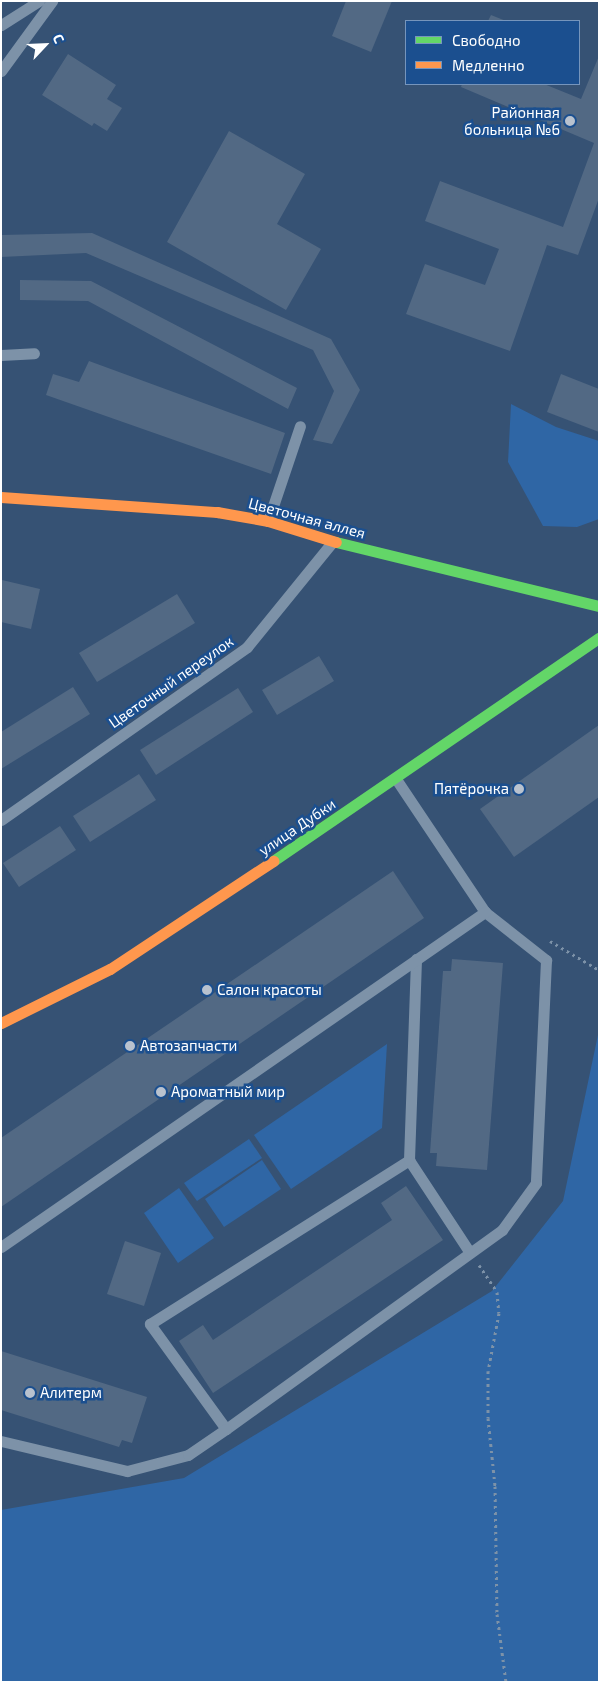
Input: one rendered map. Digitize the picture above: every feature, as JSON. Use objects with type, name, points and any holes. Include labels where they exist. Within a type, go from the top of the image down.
[{"type":"street","name":"Цветочная аллея","points":[[1,498],[217,512],[268,521],[333,542],[599,606]]},
{"type":"street","name":"улица Дубки","points":[[1,1023],[110,969],[396,779],[599,638]]},
{"type":"lane","points":[[1,25],[39,1]]},
{"type":"lane","points":[[1,71],[52,1]]},
{"type":"lane","points":[[1,355],[34,353]]},
{"type":"lane","points":[[268,521],[300,426]]},
{"type":"lane","name":"Цветочный переулок","points":[[1,820],[247,647],[333,542]]},
{"type":"lane","points":[[1,1441],[127,1471],[188,1455],[502,1230],[536,1183],[546,960],[484,912],[396,779]]},
{"type":"lane","points":[[1,1248],[484,912]]},
{"type":"lane","points":[[416,959],[409,1160],[470,1253]]},
{"type":"lane","points":[[226,1429],[150,1324],[409,1160]]},
{"type":"path","points":[[542,936],[599,970]]},
{"type":"path","points":[[470,1253],[497,1292],[500,1313],[488,1371],[488,1418],[495,1486],[497,1614],[506,1682]]},
{"type":"shaded area","points":[[511,404],[556,427],[599,441],[599,519],[577,527],[543,526],[508,462]]},
{"type":"shaded area","points":[[599,1030],[599,1682],[1,1682],[1,1510],[184,1478],[492,1291],[563,1201]]},
{"type":"shaded area","points":[[387,1044],[382,1128],[291,1189],[254,1135]]},
{"type":"shaded area","points":[[249,1139],[262,1158],[197,1201],[184,1183]]},
{"type":"shaded area","points":[[262,1160],[281,1189],[224,1227],[205,1199]]},
{"type":"shaded area","points":[[179,1188],[214,1238],[178,1263],[144,1213]]},
{"type":"building","points":[[346,1],[392,1],[371,52],[332,36]]},
{"type":"building","points":[[491,15],[504,20],[488,20]]},
{"type":"building","points":[[68,54],[116,85],[107,99],[122,108],[107,131],[94,123],[92,126],[42,95]]},
{"type":"building","points":[[599,56],[599,198],[578,255],[547,245],[510,351],[406,314],[425,264],[485,285],[499,249],[425,221],[440,181],[563,227],[594,143],[461,87],[462,85],[546,85],[581,99]]},
{"type":"building","points":[[229,131],[305,174],[277,224],[321,249],[286,310],[167,242]]},
{"type":"building","points":[[92,233],[331,339],[360,390],[332,444],[313,440],[334,391],[313,350],[86,253],[1,257],[1,235]]},
{"type":"building","points":[[20,280],[91,281],[297,388],[288,409],[88,301],[20,300]]},
{"type":"building","points":[[89,361],[285,433],[271,474],[46,395],[53,374],[79,382]]},
{"type":"building","points":[[561,374],[599,389],[599,432],[547,412]]},
{"type":"building","points":[[2,580],[40,589],[31,629],[1,622]]},
{"type":"building","points":[[177,594],[195,623],[97,682],[79,653]]},
{"type":"building","points":[[319,656],[334,681],[277,715],[262,690]]},
{"type":"building","points":[[73,687],[90,714],[1,769],[1,732]]},
{"type":"building","points":[[238,688],[253,712],[156,775],[140,750]]},
{"type":"building","points":[[599,725],[599,797],[514,857],[480,809]]},
{"type":"building","points":[[139,774],[156,800],[90,842],[73,816]]},
{"type":"building","points":[[60,826],[76,850],[19,887],[3,863]]},
{"type":"building","points":[[393,871],[424,918],[1,1207],[1,1138]]},
{"type":"building","points":[[452,959],[503,963],[487,1170],[436,1166],[437,1153],[430,1153],[443,971],[451,971]]},
{"type":"building","points":[[406,1186],[443,1240],[213,1393],[179,1341],[203,1325],[213,1340],[392,1220],[381,1203]]},
{"type":"building","points":[[125,1241],[161,1253],[144,1306],[107,1294]]},
{"type":"building","points":[[1,1351],[147,1397],[132,1443],[122,1440],[119,1447],[1,1410]]},
{"type":"traffic: fast","points":[[336,542],[599,606]]},
{"type":"traffic: fast","points":[[273,861],[599,638]]},
{"type":"traffic: slow","points":[[1,497],[217,512],[268,521],[336,542]]},
{"type":"traffic: slow","points":[[1,1023],[110,969],[273,861]]},
{"type":"place","name":"Районная больница №6","points":[[570,121]]},
{"type":"place","name":"Пятёрочка","points":[[519,789]]},
{"type":"place","name":"Салон красоты","points":[[207,990]]},
{"type":"place","name":"Автозапчасти","points":[[130,1046]]},
{"type":"place","name":"Ароматный мир","points":[[161,1092]]},
{"type":"place","name":"Алитерм","points":[[30,1393]]}]
